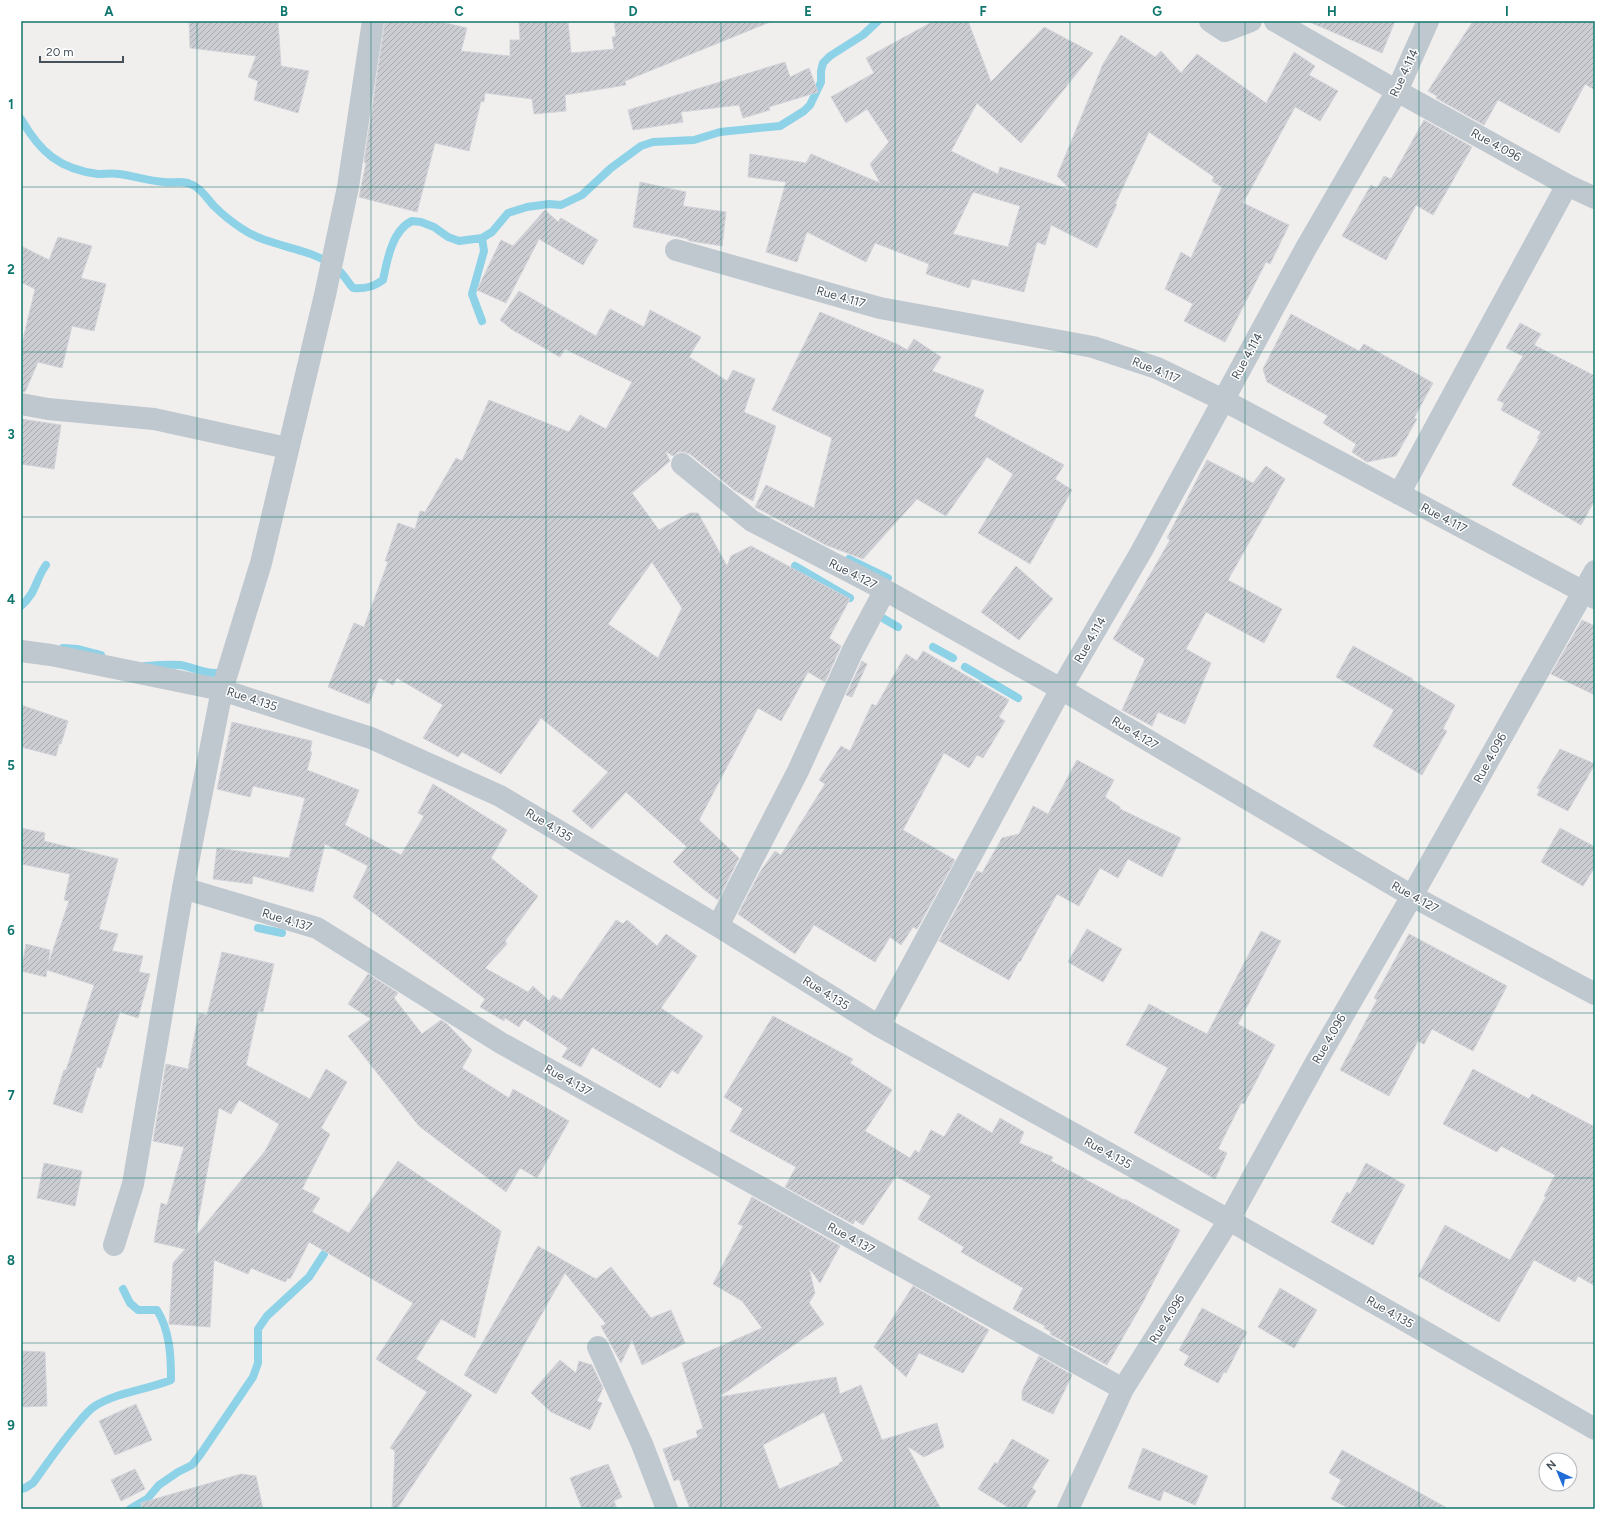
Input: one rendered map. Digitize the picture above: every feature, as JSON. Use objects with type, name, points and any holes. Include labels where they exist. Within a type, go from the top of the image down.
[{"type":"street","points":[[114,1245],[135,1176],[183,888],[222,690],[261,563],[287,448],[325,295],[348,187],[372,21]]},
{"type":"street","points":[[1210,21],[1225,31],[1251,21]]},
{"type":"street","name":"Rue 4.096","points":[[1275,21],[1397,91],[1595,198]]},
{"type":"street","name":"Rue 4.114","points":[[879,1026],[1061,689],[1141,552],[1306,248],[1397,91],[1428,21]]},
{"type":"street","points":[[1399,494],[1567,184]]},
{"type":"street","name":"Rue 4.117","points":[[676,250],[880,308],[1092,347],[1157,368],[1223,400],[1589,596]]},
{"type":"street","points":[[21,404],[48,409],[154,419],[287,448]]},
{"type":"street","name":"Rue 4.127","points":[[682,464],[752,521],[885,590],[1061,689],[1412,896],[1595,994]]},
{"type":"street","name":"Rue 4.096","points":[[1068,1509],[1123,1389],[1229,1220],[1316,1062],[1589,596],[1595,571]]},
{"type":"street","points":[[718,926],[798,771],[853,650],[885,590]]},
{"type":"street","name":"Rue 4.135","points":[[21,651],[51,655],[222,690],[371,738],[500,796],[718,926],[879,1026],[1229,1220],[1595,1429]]},
{"type":"street","name":"Rue 4.137","points":[[183,888],[317,928],[501,1043],[1123,1389]]},
{"type":"street","points":[[598,1347],[642,1444],[667,1509]]},
{"type":"building","points":[[189,21],[278,21],[281,66],[309,71],[298,113],[254,100],[258,81],[248,77],[256,56],[190,48]]},
{"type":"building","points":[[385,21],[437,21],[467,28],[461,51],[510,56],[510,40],[520,40],[519,21],[568,21],[571,53],[614,49],[612,37],[616,36],[614,21],[770,22],[625,81],[626,85],[565,95],[566,111],[534,114],[532,99],[485,93],[484,102],[481,101],[469,151],[435,143],[417,212],[359,197],[366,163],[364,162]]},
{"type":"building","points":[[934,21],[968,21],[991,82],[1044,27],[1093,53],[1021,143],[977,103],[951,151],[998,174],[1000,167],[1071,190],[1057,176],[1103,64],[1121,35],[1155,57],[1161,51],[1181,73],[1197,54],[1266,103],[1294,52],[1315,66],[1309,75],[1338,91],[1320,121],[1295,107],[1243,203],[1289,225],[1270,264],[1266,262],[1225,342],[1184,321],[1193,304],[1165,289],[1181,252],[1191,258],[1222,187],[1212,181],[1214,177],[1149,132],[1115,204],[1117,204],[1097,248],[1051,225],[1045,245],[1037,242],[1024,292],[972,279],[969,288],[926,274],[929,264],[875,243],[866,262],[807,232],[797,262],[766,252],[786,182],[748,177],[750,154],[806,163],[811,154],[880,183],[870,164],[889,142],[867,109],[846,123],[831,97],[874,73],[866,58]],"holes":[[[973,192],[1020,206],[1008,247],[953,234]]]},
{"type":"building","points":[[1307,21],[1395,21],[1382,53]]},
{"type":"building","points":[[1473,21],[1595,21],[1595,90],[1585,84],[1559,133],[1498,100],[1484,125],[1436,98],[1437,96],[1428,91]]},
{"type":"building","points":[[785,62],[790,77],[809,68],[818,92],[769,107],[770,110],[743,118],[739,105],[681,112],[683,122],[633,130],[628,110]]},
{"type":"building","points":[[1424,120],[1472,147],[1433,215],[1416,205],[1386,260],[1342,236],[1371,185],[1377,188],[1384,176],[1391,179]]},
{"type":"building","points":[[640,182],[686,192],[683,206],[726,212],[722,246],[690,241],[688,239],[633,227]]},
{"type":"building","points":[[545,210],[558,222],[561,218],[598,240],[583,265],[539,239],[506,303],[477,290],[501,240],[513,246]]},
{"type":"building","points":[[58,237],[92,246],[81,278],[106,284],[94,331],[72,326],[62,368],[38,362],[25,392],[21,392],[21,348],[35,289],[21,282],[21,246],[49,260]]},
{"type":"building","points":[[519,291],[596,336],[610,309],[644,327],[650,310],[701,337],[689,357],[727,381],[733,370],[755,379],[744,412],[776,426],[753,501],[734,490],[690,454],[684,452],[678,452],[673,456],[665,451],[670,461],[632,493],[659,530],[690,513],[698,513],[727,566],[731,556],[751,546],[850,599],[829,638],[841,646],[825,682],[808,672],[781,721],[758,708],[699,820],[739,858],[718,900],[703,889],[673,862],[687,847],[626,792],[592,829],[572,811],[608,772],[541,718],[501,774],[462,752],[458,757],[423,738],[443,705],[397,678],[393,685],[379,678],[369,704],[328,687],[354,623],[364,627],[388,562],[385,561],[398,523],[415,529],[420,511],[425,512],[456,458],[462,461],[489,400],[569,432],[580,415],[606,429],[632,382],[565,349],[560,357],[511,329],[500,320]],"holes":[[[652,562],[682,608],[658,658],[608,624]]]},
{"type":"building","points":[[820,312],[899,345],[907,350],[914,339],[941,357],[932,371],[984,390],[974,416],[1064,465],[1055,479],[1072,490],[1030,564],[978,533],[1013,474],[987,457],[946,516],[917,499],[863,559],[826,545],[755,507],[766,485],[814,508],[832,438],[772,410]]},
{"type":"building","points":[[1291,314],[1359,351],[1364,344],[1433,383],[1414,418],[1417,419],[1396,456],[1367,462],[1352,452],[1356,444],[1323,423],[1328,416],[1267,382],[1263,369]]},
{"type":"building","points":[[1520,323],[1541,334],[1534,345],[1595,376],[1595,500],[1581,525],[1512,485],[1539,439],[1537,438],[1541,432],[1501,410],[1504,403],[1497,400],[1523,356],[1506,348]]},
{"type":"building","points":[[21,419],[61,425],[54,469],[21,464]]},
{"type":"building","points":[[1207,460],[1253,483],[1266,466],[1285,479],[1228,580],[1282,609],[1264,643],[1206,612],[1186,649],[1211,663],[1185,724],[1158,712],[1152,726],[1122,710],[1145,659],[1113,639],[1170,540],[1167,538]]},
{"type":"building","points":[[1016,566],[1053,599],[1019,640],[981,612]]},
{"type":"building","points":[[1582,620],[1595,626],[1595,695],[1551,674]]},
{"type":"building","points":[[1353,646],[1413,679],[1412,680],[1455,705],[1443,729],[1447,731],[1422,775],[1373,746],[1394,710],[1336,677]]},
{"type":"building","points":[[923,651],[1009,700],[999,717],[1005,721],[983,758],[977,755],[969,768],[944,753],[903,830],[955,860],[917,929],[913,927],[901,945],[890,937],[875,962],[814,925],[795,954],[738,914],[760,872],[775,851],[781,855],[825,784],[819,780],[841,746],[850,751],[872,704],[876,706],[906,654],[917,661]]},
{"type":"building","points":[[862,661],[867,664],[852,697],[846,695]]},
{"type":"building","points":[[21,705],[68,721],[56,756],[21,747]]},
{"type":"building","points":[[232,722],[312,741],[310,752],[312,752],[307,770],[359,790],[345,825],[401,855],[424,816],[418,813],[433,784],[507,830],[491,858],[538,896],[505,941],[507,944],[485,968],[528,992],[533,986],[549,1001],[553,995],[561,1000],[616,920],[623,924],[627,920],[657,946],[666,934],[697,956],[661,1008],[703,1036],[678,1074],[672,1070],[660,1088],[592,1047],[581,1067],[562,1057],[568,1048],[524,1019],[519,1027],[505,1018],[504,1021],[480,1007],[485,999],[353,897],[368,866],[325,844],[313,892],[253,876],[252,884],[213,879],[217,848],[289,858],[305,798],[253,786],[250,797],[217,789]]},
{"type":"building","points":[[1560,749],[1595,764],[1568,811],[1537,795],[1540,789],[1537,788]]},
{"type":"building","points":[[1077,760],[1114,780],[1105,797],[1120,807],[1120,809],[1181,838],[1162,877],[1128,859],[1118,878],[1100,868],[1079,906],[1057,894],[1009,980],[939,941],[977,871],[982,873],[1002,838],[1019,834],[1033,806],[1048,814]]},
{"type":"building","points":[[21,828],[45,833],[44,841],[118,859],[99,929],[118,934],[112,951],[143,956],[139,972],[150,974],[138,1018],[120,1012],[101,1068],[97,1067],[82,1113],[53,1104],[64,1070],[66,1070],[94,985],[47,970],[46,977],[21,971],[26,944],[50,950],[48,965],[69,901],[64,900],[70,874],[21,864]]},
{"type":"building","points":[[1560,828],[1595,847],[1595,867],[1583,886],[1541,862]]},
{"type":"building","points":[[1087,929],[1122,949],[1103,982],[1068,962]]},
{"type":"building","points":[[1261,931],[1281,941],[1238,1024],[1275,1045],[1244,1104],[1241,1103],[1218,1149],[1227,1153],[1215,1179],[1134,1133],[1168,1068],[1126,1045],[1149,1004],[1207,1034]]},
{"type":"building","points":[[1409,934],[1507,986],[1473,1051],[1432,1029],[1424,1044],[1418,1041],[1389,1096],[1340,1070],[1377,1000],[1374,998]]},
{"type":"building","points":[[222,952],[274,964],[263,1012],[258,1011],[246,1065],[310,1099],[326,1069],[347,1082],[321,1128],[330,1134],[302,1189],[320,1198],[312,1212],[349,1233],[398,1161],[501,1231],[475,1338],[441,1319],[416,1359],[472,1395],[397,1509],[392,1509],[395,1451],[390,1448],[427,1392],[376,1359],[413,1303],[309,1242],[290,1279],[288,1278],[285,1282],[251,1268],[248,1274],[214,1260],[210,1327],[169,1324],[173,1263],[185,1249],[154,1242],[161,1203],[167,1205],[184,1147],[153,1141],[166,1064],[188,1069],[199,1013],[207,1015]],"holes":[[[239,1100],[279,1124],[265,1151],[195,1237],[219,1108],[231,1114]]]},
{"type":"building","points":[[368,974],[398,993],[394,998],[422,1034],[441,1020],[447,1024],[472,1050],[462,1068],[509,1098],[513,1089],[569,1121],[537,1178],[520,1168],[506,1192],[419,1126],[348,1036],[371,1019],[348,1004]]},
{"type":"building","points":[[773,1016],[853,1059],[850,1063],[892,1090],[865,1131],[910,1158],[915,1150],[919,1153],[931,1130],[944,1137],[958,1113],[992,1133],[1000,1118],[1024,1132],[1019,1143],[1053,1157],[1051,1161],[1124,1200],[1125,1199],[1180,1230],[1142,1304],[1107,1365],[1050,1334],[1051,1332],[1044,1328],[1045,1326],[1013,1309],[1023,1288],[961,1252],[964,1247],[918,1219],[931,1196],[896,1176],[863,1225],[855,1220],[853,1224],[785,1187],[796,1167],[730,1131],[743,1109],[724,1097]]},
{"type":"building","points":[[1473,1069],[1529,1099],[1532,1094],[1595,1127],[1595,1286],[1578,1276],[1575,1282],[1534,1260],[1499,1322],[1418,1276],[1445,1225],[1510,1260],[1546,1197],[1544,1196],[1555,1175],[1501,1146],[1497,1152],[1443,1124]]},
{"type":"building","points":[[44,1163],[82,1171],[75,1206],[37,1198]]},
{"type":"building","points":[[1366,1163],[1405,1185],[1373,1245],[1331,1222],[1347,1192],[1350,1194]]},
{"type":"building","points":[[752,1197],[840,1246],[820,1283],[809,1268],[815,1293],[809,1303],[824,1324],[719,1397],[836,1377],[840,1394],[861,1385],[882,1440],[937,1423],[944,1447],[924,1457],[907,1446],[941,1509],[690,1509],[679,1479],[674,1481],[663,1449],[698,1437],[696,1431],[703,1428],[682,1363],[762,1328],[742,1301],[713,1284],[743,1226],[738,1224]],"holes":[[[824,1412],[843,1461],[839,1463],[839,1465],[779,1489],[763,1445]]]},
{"type":"building","points":[[538,1246],[596,1279],[611,1267],[651,1318],[671,1310],[685,1343],[642,1365],[632,1340],[621,1363],[601,1326],[606,1324],[565,1273],[496,1394],[464,1375]]},
{"type":"building","points":[[913,1286],[989,1330],[963,1373],[919,1353],[906,1377],[874,1347]]},
{"type":"building","points":[[1280,1288],[1317,1310],[1294,1348],[1258,1327]]},
{"type":"building","points":[[1202,1308],[1247,1332],[1226,1373],[1224,1372],[1218,1383],[1184,1365],[1189,1356],[1179,1350]]},
{"type":"building","points":[[21,1351],[45,1352],[47,1406],[21,1407]]},
{"type":"building","points":[[1039,1356],[1072,1375],[1053,1414],[1022,1400],[1022,1391]]},
{"type":"building","points":[[560,1360],[576,1373],[579,1361],[592,1365],[603,1388],[597,1401],[602,1403],[590,1430],[551,1412],[531,1393]]},
{"type":"building","points":[[136,1404],[152,1440],[115,1455],[99,1421]]},
{"type":"building","points":[[1012,1439],[1049,1460],[1032,1488],[1036,1491],[1025,1509],[1011,1509],[978,1489],[995,1462],[997,1464]]},
{"type":"building","points":[[1143,1448],[1208,1476],[1195,1505],[1164,1491],[1160,1501],[1128,1488]]},
{"type":"building","points":[[1342,1450],[1449,1509],[1350,1509],[1331,1499],[1341,1480],[1329,1473]]},
{"type":"building","points":[[608,1464],[622,1497],[614,1501],[617,1509],[582,1509],[570,1478]]},
{"type":"building","points":[[135,1469],[145,1489],[121,1501],[111,1480]]},
{"type":"building","points":[[241,1474],[256,1476],[263,1509],[142,1509],[141,1503]]},
{"type":"waterway","points":[[21,119],[28,131],[43,150],[52,157],[72,168],[98,174],[119,174],[158,181],[185,182],[193,185],[200,190],[224,215],[252,235],[324,260],[338,269],[353,288],[365,288],[383,280],[389,255],[395,239],[405,225],[412,221],[421,222],[434,227],[448,237],[459,241],[482,238],[492,232],[508,213],[527,207],[549,204],[561,205],[582,195],[611,168],[641,146],[653,142],[694,140],[720,132],[780,126],[804,111],[810,105],[821,82],[823,63],[830,56],[863,35],[878,21]]},
{"type":"waterway","points":[[482,238],[484,251],[472,294],[482,321]]},
{"type":"waterway","points":[[849,559],[888,578]]},
{"type":"waterway","points":[[21,606],[30,596],[42,570],[46,565]]},
{"type":"waterway","points":[[795,566],[850,598]]},
{"type":"waterway","points":[[874,613],[898,627]]},
{"type":"waterway","points":[[933,647],[953,658]]},
{"type":"waterway","points":[[63,648],[78,649],[101,655]]},
{"type":"waterway","points":[[145,666],[180,665],[217,673]]},
{"type":"waterway","points":[[965,667],[1018,698]]},
{"type":"waterway","points":[[258,928],[282,933]]},
{"type":"waterway","points":[[130,1509],[147,1499],[159,1485],[178,1472],[192,1465],[200,1455],[253,1377],[258,1363],[258,1329],[267,1316],[309,1277],[324,1254]]},
{"type":"waterway","points":[[21,1489],[33,1483],[68,1435],[92,1408],[113,1397],[171,1380],[169,1344],[165,1326],[157,1310],[138,1310],[130,1303],[123,1289]]}]
